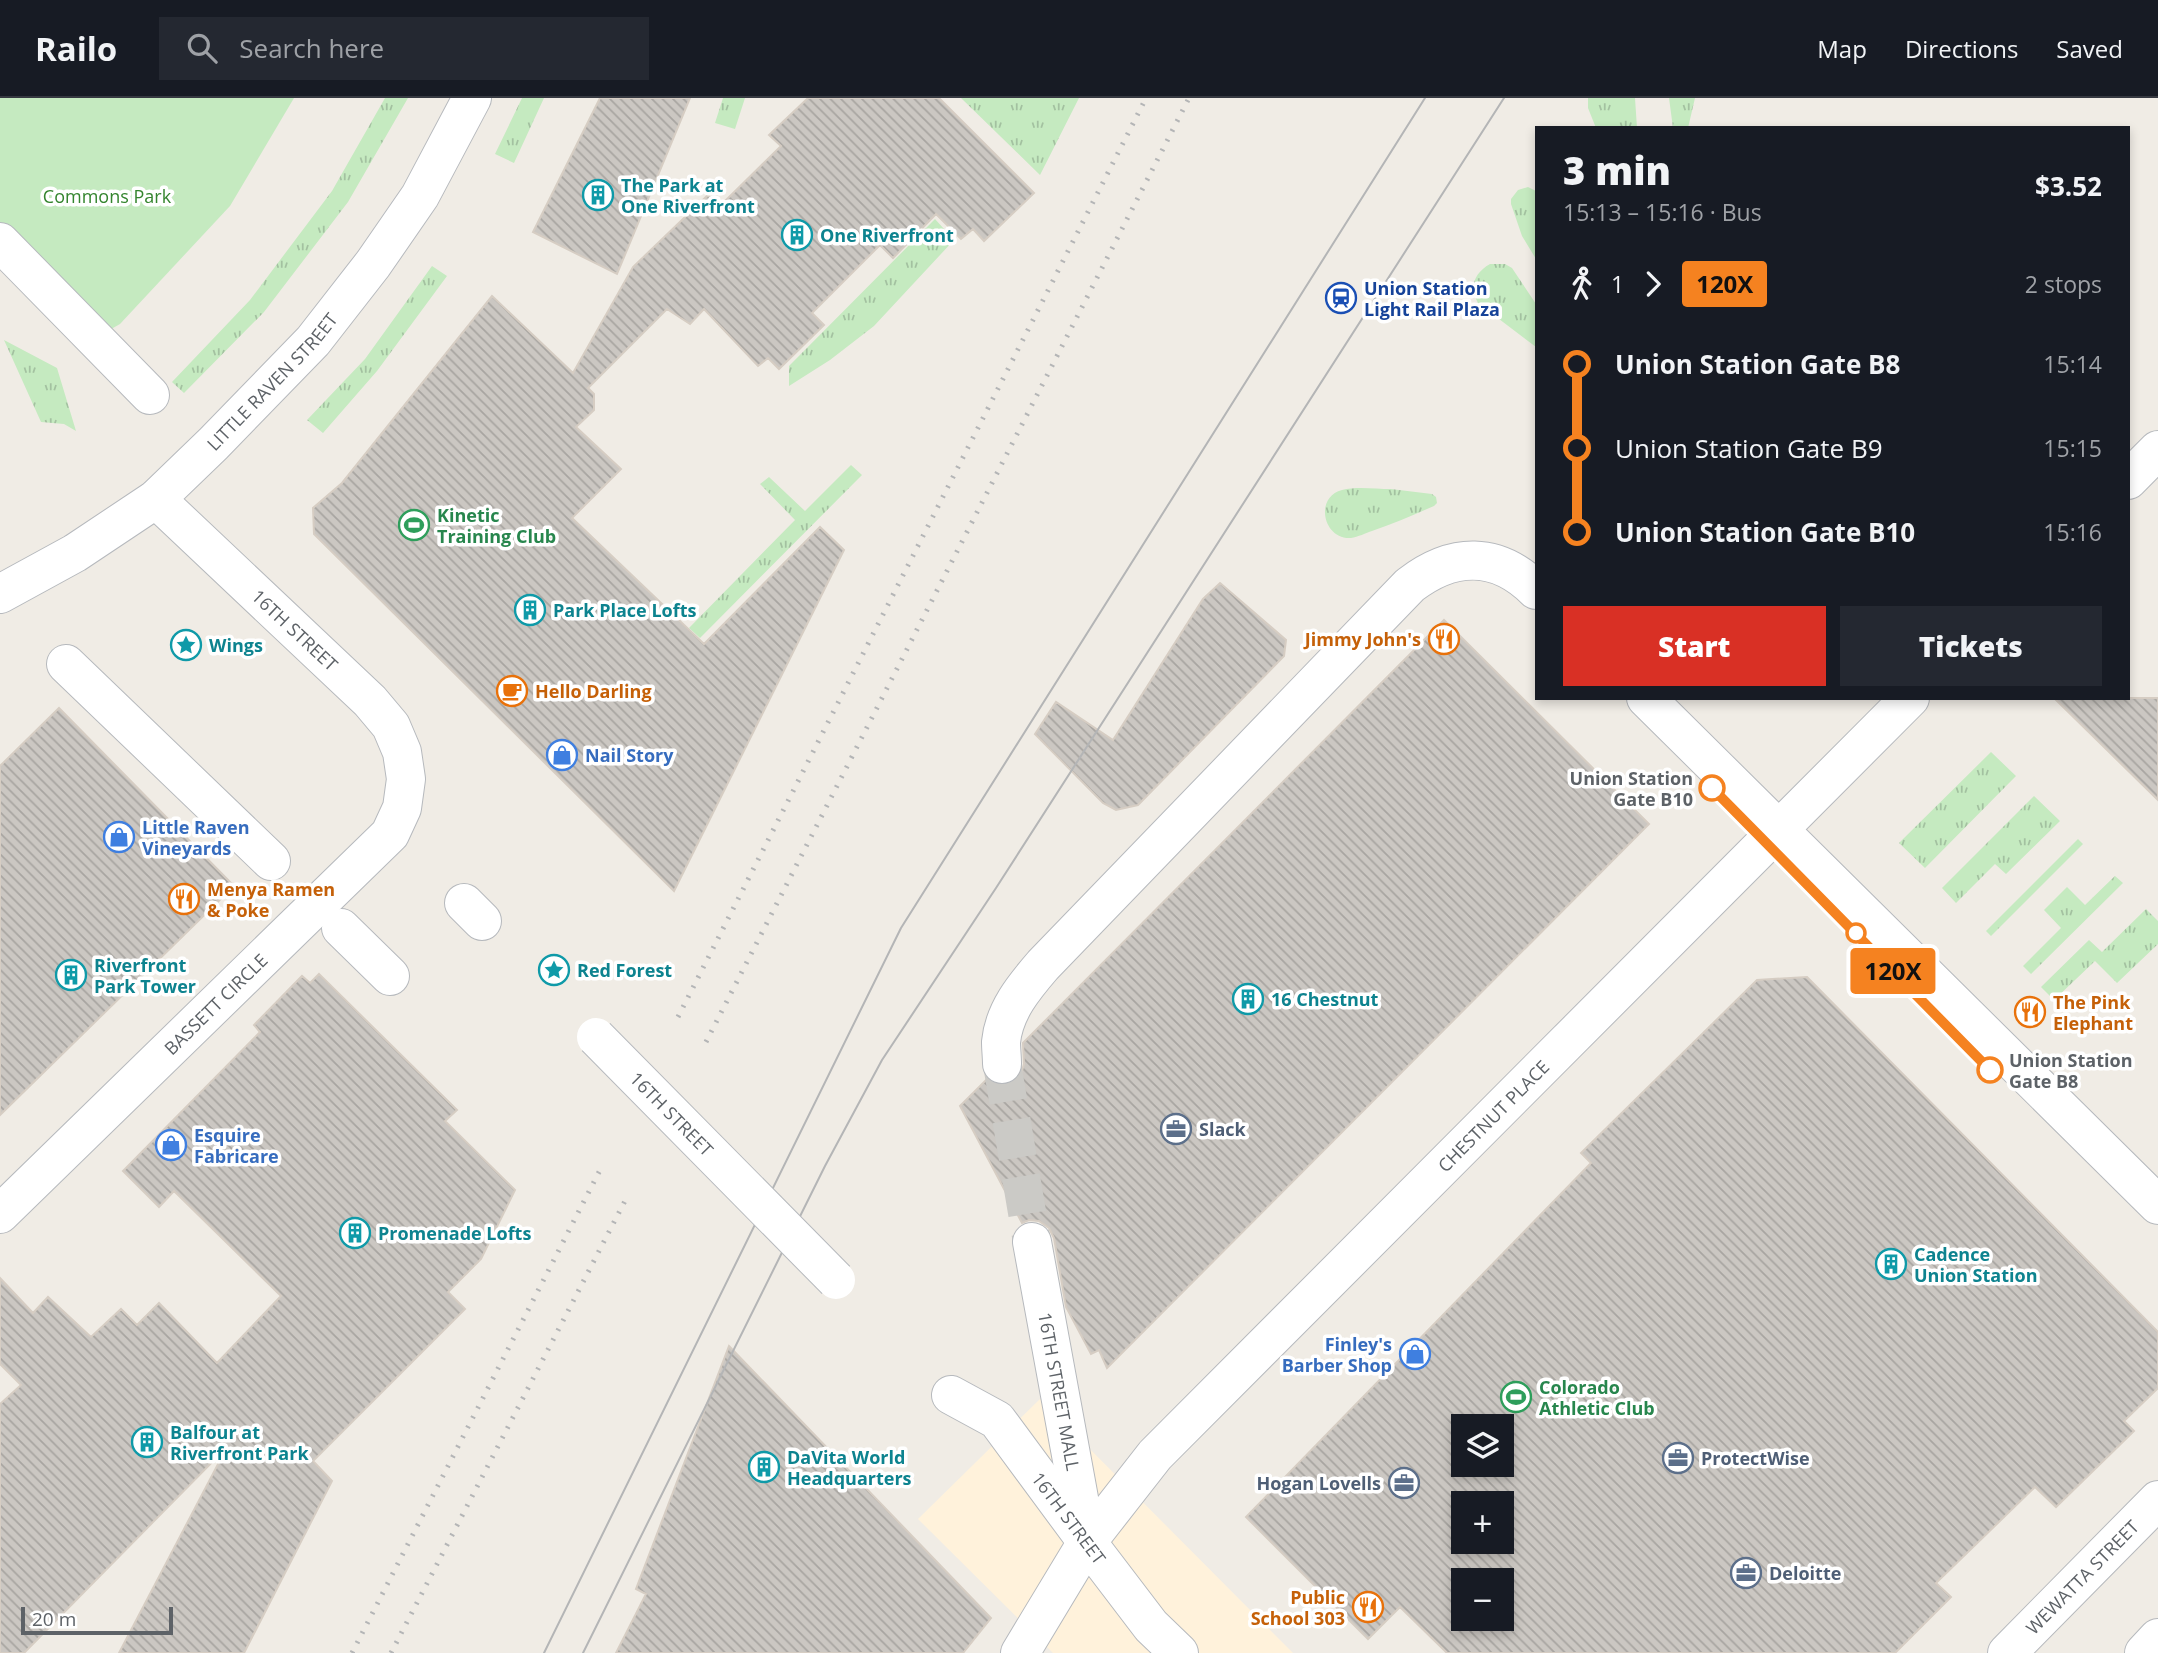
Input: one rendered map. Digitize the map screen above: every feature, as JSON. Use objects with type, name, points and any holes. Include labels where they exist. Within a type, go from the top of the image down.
[{"type":"street","name":"LITTLE RAVEN STREET","points":[[0,594],[75,553],[156,499],[313,341],[373,264],[420,196],[472,98]]},
{"type":"street","points":[[0,242],[150,395]]},
{"type":"street","points":[[2130,478],[2158,450]]},
{"type":"street","name":"16TH STREET","points":[[156,499],[370,701],[391,726],[402,752],[406,779]]},
{"type":"street","points":[[1002,1064],[1001,1042],[1010,1011],[1022,989],[1076,929],[1423,575],[1445,564],[1467,560],[1490,562],[1524,577],[1535,589]]},
{"type":"street","points":[[66,664],[271,861]]},
{"type":"street","points":[[1648,700],[2158,1205]]},
{"type":"street","name":"CHESTNUT PLACE","points":[[1020,1653],[1087,1542],[1155,1455],[1908,700]]},
{"type":"street","name":"BASSETT CIRCLE","points":[[0,1214],[390,834],[402,808],[406,779]]},
{"type":"street","points":[[341,928],[390,976]]},
{"type":"street","name":"16TH STREET","points":[[596,1037],[836,1280]]},
{"type":"street","name":"16TH STREET MALL","points":[[1032,1242],[1087,1542]]},
{"type":"street","name":"16TH STREET","points":[[951,1395],[997,1420],[1152,1626],[1179,1653]]},
{"type":"street","name":"WEWATTA STREET","points":[[2007,1653],[2158,1500]]},
{"type":"street","points":[[2144,1653],[2158,1638]]},
{"type":"shaded area","points":[[1040,1399],[1293,1653],[1053,1653],[918,1519]]},
{"type":"green space","name":"Commons Park","points":[[0,98],[294,98],[230,206],[120,324],[106,332],[0,228]]},
{"type":"green space","points":[[385,98],[408,98],[348,202],[264,312],[184,393],[172,382],[250,300],[332,191]]},
{"type":"green space","points":[[522,98],[544,98],[514,163],[495,154]]},
{"type":"green space","points":[[723,98],[745,98],[735,129],[715,123]]},
{"type":"green space","points":[[961,98],[1079,98],[1040,175]]},
{"type":"green space","points":[[1588,98],[1635,98],[1637,126],[1595,126],[1588,108]]},
{"type":"green space","points":[[1669,98],[1695,98],[1688,126],[1673,126]]},
{"type":"green space","points":[[1528,187],[1535,190],[1535,257],[1522,236],[1511,204],[1511,199],[1518,190]]},
{"type":"green space","points":[[935,219],[954,240],[874,326],[830,360],[789,386],[789,366]]},
{"type":"green space","points":[[1490,264],[1505,264],[1512,268],[1535,302],[1535,346],[1478,303],[1474,286],[1480,272]]},
{"type":"green space","points":[[432,266],[447,276],[377,371],[323,433],[307,420],[365,359]]},
{"type":"green space","points":[[4,340],[57,368],[76,431],[64,424],[41,422]]},
{"type":"green space","points":[[851,465],[862,475],[700,638],[689,628],[795,520],[760,484],[769,477],[805,511]]},
{"type":"green space","points":[[1353,488],[1432,494],[1437,503],[1351,538],[1341,537],[1328,526],[1325,509],[1333,494]]},
{"type":"green space","points":[[1991,752],[2016,776],[1925,868],[1899,843]]},
{"type":"green space","points":[[2034,796],[2060,821],[2006,874],[1995,864],[1956,903],[1942,888]]},
{"type":"green space","points":[[2078,839],[2083,844],[1991,936],[1986,931]]},
{"type":"green space","points":[[2115,876],[2123,883],[2031,974],[2023,966],[2061,928],[2044,910],[2067,887],[2085,905]]},
{"type":"green space","points":[[2146,909],[2158,921],[2158,944],[2117,983],[2095,961],[2054,1000],[2041,987],[2089,940],[2102,952]]},
{"type":"building","name":"The Park at One Riverfront","points":[[600,98],[690,98],[617,274],[533,232]]},
{"type":"building","name":"Park Place Lofts","points":[[808,98],[939,98],[1034,193],[984,241],[973,229],[961,239],[936,214],[893,258],[880,245],[812,313],[824,325],[779,369],[768,358],[758,366],[704,309],[690,324],[667,309],[588,388],[594,394],[594,410],[576,427],[621,469],[572,518],[704,644],[820,527],[844,550],[674,891],[314,534],[313,508],[342,483],[492,296],[573,373],[633,267],[708,195],[719,207],[781,146],[769,135]]},
{"type":"building","points":[[1220,583],[1286,640],[1284,656],[1138,805],[1116,810],[1103,803],[1035,734],[1056,702],[1113,740],[1203,599]]},
{"type":"building","name":"16 Chestnut","points":[[1444,620],[1649,824],[1107,1368],[1099,1350],[1091,1354],[1066,1307],[1054,1238],[1049,1228],[1039,1221],[1029,1220],[1022,1223],[960,1106],[987,1079],[1002,1086],[1014,1082],[1021,1074],[1024,1064],[1023,1043]]},
{"type":"building","points":[[2158,698],[2158,800],[2056,700]]},
{"type":"building","name":"Riverfront Park Tower","points":[[59,708],[234,886],[0,1115],[0,766]]},
{"type":"building","points":[[319,974],[457,1110],[445,1121],[515,1190],[481,1259],[448,1292],[465,1309],[313,1461],[332,1481],[244,1653],[119,1653],[227,1447],[24,1653],[0,1653],[0,1404],[21,1385],[0,1364],[0,1278],[33,1313],[48,1297],[91,1337],[121,1309],[137,1325],[159,1303],[217,1363],[281,1296],[174,1191],[159,1207],[123,1171],[260,1032],[254,1025],[302,976],[310,983]]},
{"type":"building","points":[[1807,977],[2158,1332],[2158,1388],[2124,1421],[2134,1431],[2056,1507],[2035,1487],[1936,1583],[1951,1597],[1895,1653],[1447,1653],[1400,1607],[1368,1639],[1246,1517],[1591,1163],[1581,1153],[1757,980]]},
{"type":"building","name":"DaVita World Headquarters","points":[[729,1346],[991,1618],[963,1653],[616,1653],[646,1594],[636,1589]]},
{"type":"tunnel","points":[[1002,1064],[1032,1242]]},
{"type":"tram line","points":[[544,1653],[901,928],[1425,98]]},
{"type":"tram line","points":[[583,1653],[825,1166],[882,1060],[996,888],[1504,98]]},
{"type":"railway","points":[[678,1017],[1146,98]]},
{"type":"railway","points":[[706,1042],[1189,98]]},
{"type":"railway","points":[[352,1653],[600,1170]]},
{"type":"railway","points":[[391,1653],[627,1197]]},
{"type":"bus line","name":"120X","points":[[1712,788],[1990,1070]]},
{"type":"place","name":"The Park at One Riverfront","points":[[598,195]]},
{"type":"place","name":"One Riverfront","points":[[797,235]]},
{"type":"place","name":"Union Station Light Rail Plaza","points":[[1341,298]]},
{"type":"place","name":"Kinetic Training Club","points":[[414,525]]},
{"type":"place","name":"Park Place Lofts","points":[[530,610]]},
{"type":"place","name":"Jimmy John's","points":[[1444,639]]},
{"type":"place","name":"Wings","points":[[186,645]]},
{"type":"place","name":"Hello Darling","points":[[512,691]]},
{"type":"place","name":"Nail Story","points":[[562,755]]},
{"type":"place","name":"Union Station Gate B10","points":[[1712,788]]},
{"type":"place","name":"Little Raven Vineyards","points":[[119,837]]},
{"type":"place","name":"Menya Ramen & Poke","points":[[184,899]]},
{"type":"place","name":"Red Forest","points":[[554,970]]},
{"type":"place","name":"Riverfront Park Tower","points":[[71,975]]},
{"type":"place","name":"16 Chestnut","points":[[1248,999]]},
{"type":"place","name":"The Pink Elephant","points":[[2030,1012]]},
{"type":"place","name":"Union Station Gate B8","points":[[1990,1070]]},
{"type":"place","name":"Slack","points":[[1176,1129]]},
{"type":"place","name":"Esquire Fabricare","points":[[171,1145]]},
{"type":"place","name":"Promenade Lofts","points":[[355,1233]]},
{"type":"place","name":"Cadence Union Station","points":[[1891,1264]]},
{"type":"place","name":"Finley's Barber Shop","points":[[1415,1354]]},
{"type":"place","name":"Colorado Athletic Club","points":[[1516,1397]]},
{"type":"place","name":"Balfour at Riverfront Park","points":[[147,1442]]},
{"type":"place","name":"ProtectWise","points":[[1678,1458]]},
{"type":"place","name":"DaVita World Headquarters","points":[[764,1467]]},
{"type":"place","name":"Hogan Lovells","points":[[1404,1483]]},
{"type":"place","name":"Deloitte","points":[[1746,1573]]},
{"type":"place","name":"Public School 303","points":[[1368,1607]]}]
